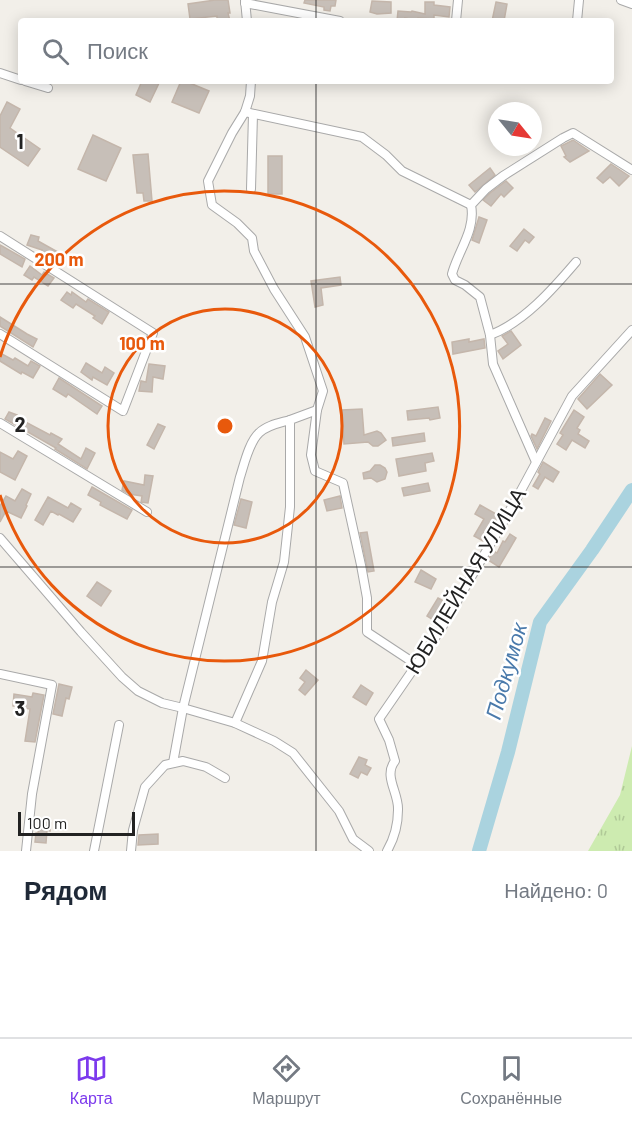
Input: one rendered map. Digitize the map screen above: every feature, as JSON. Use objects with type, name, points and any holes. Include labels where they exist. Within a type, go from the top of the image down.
[{"type":"street","points":[[456,18],[458,0]]},
{"type":"street","points":[[577,18],[579,0]]},
{"type":"street","points":[[621,0],[632,4]]},
{"type":"street","points":[[247,18],[245,2],[325,18]]},
{"type":"street","points":[[0,73],[18,78]]},
{"type":"street","points":[[36,84],[48,88]]},
{"type":"street","points":[[251,84],[249,113],[251,189]]},
{"type":"street","points":[[249,113],[232,133],[208,182],[212,205],[237,223],[252,238],[254,251],[274,289],[305,337],[323,391],[317,410],[311,455],[315,471],[343,483],[367,598],[367,632],[417,665]]},
{"type":"street","points":[[249,113],[362,137],[386,155],[402,171],[471,205]]},
{"type":"street","points":[[471,205],[503,176],[573,133],[632,170]]},
{"type":"street","points":[[471,205],[473,214],[468,233],[452,274],[455,280],[480,297],[490,335],[493,364],[536,462]]},
{"type":"street","points":[[0,236],[153,333],[123,411],[0,334]]},
{"type":"street","points":[[490,335],[501,331],[522,316],[556,285],[576,262]]},
{"type":"street","name":"ЮБИЛЕЙНАЯ УЛИЦА","points":[[387,851],[392,841],[399,811],[390,767],[395,760],[379,719],[441,629],[465,589],[572,396],[632,330]]},
{"type":"street","points":[[172,763],[183,708],[240,477],[249,450],[258,433],[273,425],[317,410]]},
{"type":"street","points":[[235,723],[262,661],[272,602],[284,562],[290,507],[290,420]]},
{"type":"street","points":[[0,423],[147,512]]},
{"type":"street","points":[[0,538],[81,632],[138,691],[162,703],[235,723],[274,741],[293,753],[339,811],[353,839],[369,851]]},
{"type":"street","points":[[0,674],[52,685],[32,794],[26,851]]},
{"type":"street","points":[[94,851],[119,725]]},
{"type":"street","points":[[131,851],[133,830],[145,787],[165,765],[183,761],[206,767],[225,778]]},
{"type":"green space","points":[[632,746],[632,851],[588,851],[620,795]]},
{"type":"building","points":[[228,0],[229,18],[217,18],[217,16],[190,18],[188,4]]},
{"type":"building","points":[[305,0],[336,0],[335,6],[331,6],[330,11],[324,10],[324,7],[304,3]]},
{"type":"building","points":[[372,1],[391,2],[391,13],[370,12]]},
{"type":"building","points":[[425,2],[450,7],[449,17],[434,15],[434,18],[397,18],[398,11],[425,14]]},
{"type":"building","points":[[496,2],[507,4],[505,18],[493,18]]},
{"type":"building","points":[[141,84],[159,84],[150,102],[136,95]]},
{"type":"building","points":[[180,84],[192,84],[209,91],[199,113],[172,102]]},
{"type":"building","points":[[7,102],[20,109],[10,128],[40,149],[28,166],[0,147],[0,116]]},
{"type":"building","points":[[93,135],[121,148],[106,181],[78,169]]},
{"type":"building","points":[[573,140],[589,151],[570,162],[564,157],[566,156],[561,146]]},
{"type":"building","points":[[148,154],[152,201],[144,201],[143,193],[137,193],[133,155]]},
{"type":"building","points":[[268,156],[282,156],[282,194],[268,194]]},
{"type":"building","points":[[611,164],[629,176],[619,186],[610,177],[603,183],[597,178]]},
{"type":"building","points":[[490,168],[495,175],[475,192],[469,185]]},
{"type":"building","points":[[506,181],[513,188],[504,197],[501,194],[491,206],[483,200],[490,193]]},
{"type":"building","points":[[479,217],[487,220],[479,243],[472,240]]},
{"type":"building","points":[[524,229],[534,237],[529,243],[525,240],[517,251],[510,246]]},
{"type":"building","points":[[31,235],[39,237],[38,241],[58,252],[57,255],[51,253],[48,258],[40,253],[42,250],[27,245]]},
{"type":"building","points":[[0,245],[25,259],[22,267],[0,254]]},
{"type":"building","points":[[30,266],[42,275],[44,272],[54,278],[48,286],[34,277],[32,280],[24,275]]},
{"type":"building","points":[[340,277],[341,285],[321,288],[323,305],[315,307],[311,281]]},
{"type":"building","points":[[67,292],[71,295],[72,292],[86,302],[88,299],[109,312],[102,324],[93,318],[95,316],[76,304],[73,308],[61,300]]},
{"type":"building","points":[[0,317],[37,339],[33,347],[0,326]]},
{"type":"building","points":[[511,331],[521,345],[503,359],[498,351],[508,344],[502,336]]},
{"type":"building","points":[[469,339],[469,342],[484,339],[485,348],[453,354],[452,342]]},
{"type":"building","points":[[0,353],[28,366],[31,361],[40,366],[33,378],[22,372],[21,374],[0,361]]},
{"type":"building","points":[[86,363],[102,373],[105,367],[114,373],[107,385],[93,377],[92,380],[81,372]]},
{"type":"building","points":[[149,364],[165,366],[163,379],[153,377],[152,392],[139,391],[141,381],[146,382]]},
{"type":"building","points":[[600,374],[612,385],[587,409],[578,399]]},
{"type":"building","points":[[59,378],[102,406],[97,414],[68,394],[66,397],[53,389]]},
{"type":"building","points":[[438,407],[440,418],[408,420],[407,411]]},
{"type":"building","points":[[362,409],[364,435],[377,431],[386,440],[378,446],[373,446],[368,442],[344,444],[342,410]]},
{"type":"building","points":[[574,410],[584,417],[577,428],[580,430],[578,434],[589,441],[585,448],[572,440],[566,450],[557,444],[563,435],[560,433]]},
{"type":"building","points":[[9,412],[50,435],[51,433],[62,439],[58,444],[81,459],[86,448],[95,453],[87,469],[5,419]]},
{"type":"building","points":[[545,418],[551,421],[537,449],[531,436],[532,434],[536,436]]},
{"type":"building","points":[[158,424],[165,427],[154,449],[147,445]]},
{"type":"building","points":[[424,433],[425,441],[393,446],[392,438]]},
{"type":"building","points":[[18,451],[27,456],[15,480],[0,472],[0,452],[13,459]]},
{"type":"building","points":[[432,453],[434,461],[425,463],[426,471],[399,476],[396,459]]},
{"type":"building","points":[[543,462],[559,472],[553,482],[545,477],[538,489],[533,486],[540,474],[538,472]]},
{"type":"building","points":[[375,465],[385,468],[387,472],[385,479],[377,482],[371,478],[364,479],[363,473],[370,471]]},
{"type":"building","points":[[145,475],[153,476],[148,503],[141,502],[142,496],[129,494],[122,490],[124,481],[144,485]]},
{"type":"building","points":[[428,483],[430,491],[404,496],[402,488]]},
{"type":"building","points":[[92,487],[132,510],[127,519],[100,505],[101,502],[88,495]]},
{"type":"building","points":[[22,489],[31,494],[21,518],[6,511],[0,522],[0,506],[6,496],[15,501]]},
{"type":"building","points":[[340,496],[342,508],[327,511],[324,500]]},
{"type":"building","points":[[48,497],[68,508],[71,503],[81,509],[73,522],[51,511],[43,525],[35,520]]},
{"type":"building","points":[[241,499],[252,502],[246,528],[234,525]]},
{"type":"building","points":[[480,505],[496,514],[500,507],[504,509],[485,542],[474,536],[484,519],[475,514]]},
{"type":"building","points":[[367,532],[374,571],[368,572],[360,533]]},
{"type":"building","points":[[510,534],[516,538],[499,567],[488,560],[493,551],[497,553],[503,541],[505,542]]},
{"type":"building","points":[[421,570],[436,579],[431,589],[415,582]]},
{"type":"building","points":[[97,582],[111,591],[101,606],[87,596]]},
{"type":"building","points":[[438,598],[449,604],[435,621],[427,616]]},
{"type":"building","points":[[306,670],[318,680],[305,695],[299,690],[305,682],[300,678]]},
{"type":"building","points":[[59,684],[72,687],[69,699],[66,698],[62,716],[53,714]]},
{"type":"building","points":[[361,685],[373,693],[366,705],[353,697]]},
{"type":"building","points":[[33,693],[44,695],[35,742],[25,741],[30,709],[13,706],[14,694],[32,697]]},
{"type":"building","points":[[359,757],[367,760],[365,765],[371,768],[367,775],[361,772],[358,778],[350,774]]},
{"type":"building","points":[[40,822],[51,823],[50,831],[47,830],[46,843],[35,842]]},
{"type":"building","points":[[158,834],[158,844],[138,845],[139,835]]},
{"type":"waterway","name":"Подкумок","points":[[479,851],[508,752],[540,622],[632,490]]}]
